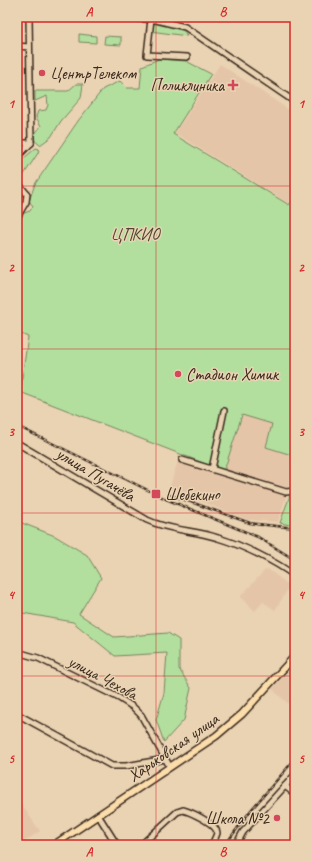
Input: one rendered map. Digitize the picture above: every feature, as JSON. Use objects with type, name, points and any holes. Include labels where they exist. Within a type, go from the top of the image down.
[{"type":"main road","name":"Харьковская улица","points":[[55,845],[216,736],[242,714],[295,656]]},
{"type":"street","points":[[17,157],[31,143],[29,17]]},
{"type":"street","points":[[124,17],[154,19],[178,24],[191,30],[295,102]]},
{"type":"street","points":[[154,19],[164,17]]},
{"type":"street","points":[[154,19],[147,55],[188,57]]},
{"type":"street","points":[[17,46],[30,47]]},
{"type":"street","points":[[17,143],[31,143]]},
{"type":"street","points":[[17,182],[27,194],[26,202],[17,217]]},
{"type":"street","points":[[212,469],[224,411]]},
{"type":"street","name":"улица Пугачёва","points":[[17,444],[159,526],[219,538],[270,562],[295,576]]},
{"type":"street","points":[[182,460],[286,492],[295,491]]},
{"type":"street","name":"улица Чехова","points":[[17,652],[38,658],[119,698],[133,707],[141,715],[170,767]]},
{"type":"street","points":[[17,714],[112,766],[126,766],[165,758]]},
{"type":"street","points":[[236,845],[243,832],[295,775]]},
{"type":"street","points":[[285,786],[295,794]]},
{"type":"street","points":[[141,845],[177,812],[183,810],[212,824],[216,829],[217,834],[212,845]]},
{"type":"street","points":[[98,816],[117,845]]},
{"type":"shaded area","points":[[220,64],[295,114],[295,195],[289,204],[175,133]]},
{"type":"shaded area","points":[[242,415],[272,424],[266,447],[295,456],[295,469],[278,522],[248,520],[169,489],[180,454],[224,471]]},
{"type":"shaded area","points":[[268,569],[290,586],[275,610],[263,602],[255,611],[240,597],[264,571]]},
{"type":"shaded area","points":[[295,664],[295,710],[272,689]]},
{"type":"shaded area","points":[[17,798],[40,831],[20,845],[17,845]]},
{"type":"green space","points":[[159,23],[179,28],[183,30],[187,36],[150,31],[153,24]]},
{"type":"green space","points":[[79,34],[96,36],[96,43],[79,42]]},
{"type":"green space","points":[[105,36],[121,37],[121,45],[104,44]]},
{"type":"green space","name":"ЦПКИО","points":[[159,59],[186,61],[211,74],[173,134],[289,205],[295,197],[295,456],[266,447],[272,424],[242,415],[224,471],[20,392],[28,337],[17,332],[17,225],[24,213],[30,211],[33,206],[29,201],[35,184],[78,121],[103,89],[120,81],[127,88],[140,88],[142,66]]},
{"type":"green space","points":[[76,84],[83,84],[81,98],[61,121],[51,137],[40,145],[35,141],[34,135],[41,126],[36,117],[38,111],[46,110],[48,105],[47,96],[35,101],[35,91],[68,91]]},
{"type":"green space","points":[[36,148],[39,149],[38,153],[21,179],[17,177],[17,164]]},
{"type":"green space","points":[[290,495],[295,495],[295,526],[280,523]]},
{"type":"green space","points":[[17,521],[55,536],[87,555],[101,578],[79,614],[114,637],[168,633],[179,640],[179,669],[191,688],[184,720],[164,742],[156,720],[164,693],[167,653],[115,656],[73,622],[17,612]]},
{"type":"railway","points":[[17,426],[166,499],[258,537],[295,560]]},
{"type":"railway","points":[[171,495],[250,523],[262,525]]},
{"type":"railway","points":[[257,524],[295,528]]},
{"type":"railway","points":[[225,845],[251,810],[295,759]]},
{"type":"place","name":"ЦентрТелеком","points":[[42,73]]},
{"type":"place","name":"Поликлиника","points":[[233,85]]},
{"type":"place","name":"Стадион Химик","points":[[178,374]]},
{"type":"place","name":"Шебекино","points":[[156,494]]},
{"type":"place","name":"Школа №2","points":[[277,818]]}]
